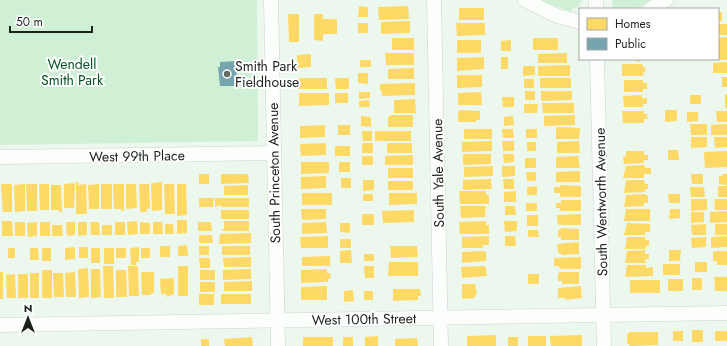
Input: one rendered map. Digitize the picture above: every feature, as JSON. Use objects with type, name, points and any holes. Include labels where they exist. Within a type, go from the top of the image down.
[{"type":"street","name":"South Princeton Avenue","points":[[271,0],[278,346]]},
{"type":"street","name":"South Yale Avenue","points":[[434,0],[441,346]]},
{"type":"street","points":[[526,0],[557,16],[579,22]]},
{"type":"street","points":[[652,8],[666,0]]},
{"type":"street","name":"South Wentworth Avenue","points":[[597,60],[604,346]]},
{"type":"street","name":"West 99th Place","points":[[0,157],[274,154]]},
{"type":"street","name":"West 100th Street","points":[[0,324],[727,313]]},
{"type":"green space","name":"Wendell Smith Park","points":[[0,0],[257,0],[258,141],[0,145]]},
{"type":"green space","points":[[539,0],[582,0],[579,7],[572,8],[572,12]]},
{"type":"green space","points":[[612,0],[655,0],[637,8],[613,8]]},
{"type":"building: Homes","points":[[359,6],[368,7],[368,17],[358,17]]},
{"type":"building: Homes","points":[[408,6],[409,19],[379,20],[378,7]]},
{"type":"building: Homes","points":[[459,8],[484,8],[484,20],[459,20]]},
{"type":"building: Homes","points":[[722,12],[722,21],[719,21],[719,13]]},
{"type":"building: Homes","points":[[288,14],[299,14],[299,42],[289,42]]},
{"type":"building: Homes","points":[[314,14],[323,14],[323,19],[337,19],[337,34],[323,34],[323,41],[314,40]]},
{"type":"building: Homes","points":[[410,21],[410,33],[381,34],[381,22]]},
{"type":"building: Homes","points":[[358,23],[368,23],[368,33],[358,33]]},
{"type":"building: Homes","points":[[456,23],[485,23],[485,35],[457,36]]},
{"type":"building: Homes","points":[[719,24],[727,24],[727,35],[719,35]]},
{"type":"building: Homes","points":[[727,37],[727,60],[719,60],[719,38]]},
{"type":"building: Homes","points":[[392,38],[414,38],[414,50],[392,50]]},
{"type":"building: Homes","points":[[533,38],[558,38],[558,50],[533,50]]},
{"type":"building: Homes","points":[[457,40],[481,40],[481,53],[457,53]]},
{"type":"building: Homes","points":[[511,40],[511,51],[501,51],[501,41]]},
{"type":"building: Homes","points":[[385,53],[414,53],[414,65],[386,65]]},
{"type":"building: Homes","points":[[567,53],[567,63],[538,63],[538,54]]},
{"type":"building: Homes","points":[[311,54],[311,67],[297,68],[297,55]]},
{"type":"building: Homes","points":[[484,57],[484,69],[457,71],[457,58]]},
{"type":"building: Homes","points":[[501,57],[508,57],[508,69],[501,69]]},
{"type":"building: Homes","points":[[360,60],[371,60],[371,67],[360,67]]},
{"type":"building: Homes","points":[[727,62],[727,73],[713,73],[713,63]]},
{"type":"building: Homes","points":[[622,64],[642,64],[643,67],[645,67],[645,72],[643,73],[643,76],[622,76]]},
{"type":"building: Homes","points":[[570,65],[570,76],[538,76],[538,66]]},
{"type":"building: Homes","points":[[523,66],[535,66],[535,75],[523,76]]},
{"type":"building: Homes","points":[[414,68],[414,79],[388,79],[388,69]]},
{"type":"building: Homes","points":[[358,73],[368,73],[368,84],[358,83]]},
{"type":"building: Homes","points":[[457,75],[482,75],[482,87],[457,88]]},
{"type":"building: Homes","points":[[722,77],[727,77],[727,87],[722,87]]},
{"type":"building: Homes","points":[[298,78],[327,78],[327,89],[298,89]]},
{"type":"building: Homes","points":[[335,78],[349,78],[349,89],[336,89]]},
{"type":"building: Homes","points":[[540,78],[571,78],[571,88],[540,88]]},
{"type":"building: Homes","points":[[524,79],[534,79],[534,88],[524,88]]},
{"type":"building: Homes","points":[[624,80],[643,80],[643,83],[647,83],[647,89],[643,89],[643,92],[624,92]]},
{"type":"building: Homes","points":[[415,83],[415,95],[382,96],[382,91],[380,91],[380,84]]},
{"type":"building: Homes","points":[[525,91],[535,91],[535,100],[525,100]]},
{"type":"building: Homes","points":[[541,91],[572,91],[572,100],[541,101]]},
{"type":"building: Homes","points":[[359,92],[370,92],[370,98],[359,99]]},
{"type":"building: Homes","points":[[481,92],[482,105],[458,105],[458,93]]},
{"type":"building: Homes","points":[[299,93],[329,93],[329,105],[299,106]]},
{"type":"building: Homes","points":[[335,93],[348,93],[348,103],[335,103]]},
{"type":"building: Homes","points":[[725,94],[727,94],[727,108],[725,108]]},
{"type":"building: Homes","points":[[642,95],[642,98],[647,98],[647,104],[643,104],[643,107],[624,107],[623,96]]},
{"type":"building: Homes","points":[[690,95],[701,95],[701,104],[690,104]]},
{"type":"building: Homes","points":[[502,97],[514,97],[514,107],[503,107]]},
{"type":"building: Homes","points":[[415,99],[416,113],[394,113],[394,100]]},
{"type":"building: Homes","points":[[369,100],[370,107],[359,107],[359,101]]},
{"type":"building: Homes","points":[[542,103],[574,103],[574,113],[543,113]]},
{"type":"building: Homes","points":[[524,104],[538,104],[537,113],[524,113]]},
{"type":"building: Homes","points":[[665,110],[677,110],[677,121],[665,122]]},
{"type":"building: Homes","points":[[458,111],[480,111],[480,120],[476,120],[476,122],[458,122]]},
{"type":"building: Homes","points":[[622,111],[644,111],[644,114],[647,114],[648,119],[644,119],[644,123],[623,123]]},
{"type":"building: Homes","points":[[716,111],[727,111],[727,122],[717,122]]},
{"type":"building: Homes","points":[[687,112],[698,112],[698,121],[687,122]]},
{"type":"building: Homes","points":[[391,115],[413,115],[413,127],[388,127],[388,117]]},
{"type":"building: Homes","points":[[575,115],[575,125],[544,126],[544,116]]},
{"type":"building: Homes","points":[[361,116],[371,117],[371,127],[361,126]]},
{"type":"building: Homes","points":[[513,116],[514,125],[504,126],[504,117]]},
{"type":"building: Homes","points":[[690,124],[707,124],[707,135],[691,135]]},
{"type":"building: Homes","points":[[727,124],[727,135],[711,135],[711,125]]},
{"type":"building: Homes","points":[[325,125],[325,137],[300,138],[300,126]]},
{"type":"building: Homes","points":[[338,125],[350,125],[350,135],[338,135]]},
{"type":"building: Homes","points":[[556,128],[580,128],[579,139],[556,139]]},
{"type":"building: Homes","points":[[464,129],[492,129],[492,139],[464,139]]},
{"type":"building: Homes","points":[[502,129],[513,129],[514,138],[503,138]]},
{"type":"building: Homes","points":[[526,129],[537,129],[537,138],[526,138]]},
{"type":"building: Homes","points":[[362,131],[372,131],[372,141],[363,141]]},
{"type":"building: Homes","points":[[375,131],[411,131],[411,141],[375,141]]},
{"type":"building: Homes","points":[[691,137],[707,137],[707,147],[691,148]]},
{"type":"building: Homes","points":[[714,137],[727,137],[727,147],[715,148]]},
{"type":"building: Homes","points":[[492,141],[492,151],[462,152],[462,142]]},
{"type":"building: Homes","points":[[502,141],[514,141],[514,151],[503,151]]},
{"type":"building: Homes","points":[[579,141],[580,153],[557,153],[557,142]]},
{"type":"building: Homes","points":[[527,142],[536,142],[536,151],[527,151]]},
{"type":"building: Homes","points":[[326,143],[326,155],[301,156],[300,144]]},
{"type":"building: Homes","points":[[362,143],[373,143],[373,153],[362,153]]},
{"type":"building: Homes","points":[[387,143],[412,143],[412,153],[387,153]]},
{"type":"building: Homes","points":[[335,146],[350,146],[350,156],[335,156]]},
{"type":"building: Homes","points":[[668,150],[678,150],[679,160],[668,160]]},
{"type":"building: Homes","points":[[626,151],[644,151],[644,155],[648,155],[648,160],[644,160],[644,163],[624,164],[623,157],[626,156]]},
{"type":"building: Homes","points":[[727,151],[727,167],[705,168],[704,152]]},
{"type":"building: Homes","points":[[463,154],[491,154],[491,164],[463,165]]},
{"type":"building: Homes","points":[[503,154],[514,154],[514,162],[504,163]]},
{"type":"building: Homes","points":[[413,155],[413,165],[385,165],[385,156]]},
{"type":"building: Homes","points":[[362,156],[373,156],[373,165],[362,165]]},
{"type":"building: Homes","points":[[578,156],[580,168],[556,168],[556,157]]},
{"type":"building: Homes","points":[[525,158],[536,158],[536,168],[525,168]]},
{"type":"building: Homes","points":[[301,162],[329,162],[329,173],[301,174]]},
{"type":"building: Homes","points":[[339,162],[350,162],[350,172],[339,172]]},
{"type":"building: Homes","points":[[645,165],[645,168],[651,168],[651,174],[644,174],[644,178],[623,178],[626,166]]},
{"type":"building: Homes","points":[[493,166],[493,176],[464,177],[464,167]]},
{"type":"building: Homes","points":[[502,166],[515,166],[515,176],[502,177]]},
{"type":"building: Homes","points":[[388,168],[413,168],[413,178],[388,178]]},
{"type":"building: Homes","points":[[580,171],[580,182],[556,182],[556,172]]},
{"type":"building: Homes","points":[[526,172],[536,172],[536,181],[527,181]]},
{"type":"building: Homes","points":[[199,174],[209,174],[209,184],[199,184]]},
{"type":"building: Homes","points":[[221,174],[248,174],[249,183],[221,184]]},
{"type":"building: Homes","points":[[691,174],[703,174],[703,184],[692,184]]},
{"type":"building: Homes","points":[[722,174],[727,174],[727,185],[719,184],[719,176],[722,176]]},
{"type":"building: Homes","points":[[326,176],[326,188],[301,189],[301,177]]},
{"type":"building: Homes","points":[[341,178],[351,178],[351,188],[341,188]]},
{"type":"building: Homes","points":[[491,179],[492,189],[463,190],[463,180]]},
{"type":"building: Homes","points":[[503,179],[514,179],[514,189],[504,189]]},
{"type":"building: Homes","points":[[363,180],[374,180],[374,190],[363,191]]},
{"type":"building: Homes","points":[[626,180],[644,180],[645,184],[648,184],[648,189],[645,189],[645,192],[624,193]]},
{"type":"building: Homes","points":[[388,181],[413,181],[413,190],[388,190]]},
{"type":"building: Homes","points":[[76,182],[78,182],[78,185],[86,184],[87,214],[76,214]]},
{"type":"building: Homes","points":[[162,182],[162,210],[152,211],[151,183]]},
{"type":"building: Homes","points":[[75,183],[74,208],[64,208],[64,184]]},
{"type":"building: Homes","points":[[1,184],[12,184],[12,212],[3,212]]},
{"type":"building: Homes","points":[[25,184],[25,211],[15,212],[14,185]]},
{"type":"building: Homes","points":[[26,184],[37,184],[37,211],[27,211]]},
{"type":"building: Homes","points":[[39,184],[49,184],[49,210],[40,210]]},
{"type":"building: Homes","points":[[99,184],[99,209],[89,209],[88,185]]},
{"type":"building: Homes","points":[[101,184],[112,184],[112,209],[101,209]]},
{"type":"building: Homes","points":[[113,184],[124,184],[124,211],[121,211],[121,209],[114,209]]},
{"type":"building: Homes","points":[[126,184],[136,184],[137,208],[126,209]]},
{"type":"building: Homes","points":[[139,184],[149,184],[150,208],[147,209],[147,212],[140,212]]},
{"type":"building: Homes","points":[[164,184],[174,184],[175,214],[165,214]]},
{"type":"building: Homes","points":[[177,184],[186,184],[187,215],[177,216]]},
{"type":"building: Homes","points":[[51,185],[61,185],[62,212],[59,212],[59,210],[51,210]]},
{"type":"building: Homes","points":[[248,185],[248,195],[224,195],[224,186]]},
{"type":"building: Homes","points":[[560,185],[581,186],[581,197],[560,197],[560,193],[554,193],[554,187],[560,187]]},
{"type":"building: Homes","points":[[537,186],[537,195],[527,195],[527,187]]},
{"type":"building: Homes","points":[[718,186],[727,186],[727,197],[718,197]]},
{"type":"building: Homes","points":[[690,187],[704,187],[705,197],[691,197]]},
{"type":"building: Homes","points":[[459,191],[486,191],[486,195],[489,195],[489,204],[460,204]]},
{"type":"building: Homes","points":[[516,191],[516,202],[504,202],[504,192]]},
{"type":"building: Homes","points":[[302,193],[332,193],[332,205],[302,205]]},
{"type":"building: Homes","points":[[389,193],[417,193],[417,204],[389,205]]},
{"type":"building: Homes","points":[[363,194],[373,194],[373,201],[363,201]]},
{"type":"building: Homes","points":[[645,194],[648,196],[648,203],[644,203],[644,206],[624,207],[626,195]]},
{"type":"building: Homes","points":[[668,194],[680,194],[680,203],[669,203]]},
{"type":"building: Homes","points":[[199,198],[214,198],[213,207],[199,207]]},
{"type":"building: Homes","points":[[215,198],[249,198],[249,207],[221,207],[221,205],[215,207]]},
{"type":"building: Homes","points":[[691,199],[707,199],[707,210],[691,211]]},
{"type":"building: Homes","points":[[714,199],[727,199],[727,210],[715,210]]},
{"type":"building: Homes","points":[[561,200],[581,200],[581,211],[560,211],[560,208],[556,208],[556,203],[561,203]]},
{"type":"building: Homes","points":[[526,203],[537,203],[537,211],[526,211]]},
{"type":"building: Homes","points":[[460,206],[486,206],[485,217],[461,218]]},
{"type":"building: Homes","points":[[505,206],[515,206],[516,215],[505,215]]},
{"type":"building: Homes","points":[[301,209],[326,209],[326,219],[302,220]]},
{"type":"building: Homes","points":[[626,209],[650,209],[650,221],[624,221]]},
{"type":"building: Homes","points":[[670,209],[680,209],[680,218],[669,219]]},
{"type":"building: Homes","points":[[221,210],[249,210],[249,219],[221,219]]},
{"type":"building: Homes","points":[[414,210],[414,222],[383,223],[382,211]]},
{"type":"building: Homes","points":[[727,211],[727,222],[710,223],[710,212]]},
{"type":"building: Homes","points":[[691,212],[704,212],[704,222],[691,223]]},
{"type":"building: Homes","points":[[362,214],[374,214],[374,225],[362,225]]},
{"type":"building: Homes","points":[[581,214],[581,225],[558,225],[557,215]]},
{"type":"building: Homes","points":[[527,215],[538,215],[538,226],[527,226]]},
{"type":"building: Homes","points":[[177,220],[187,220],[187,233],[177,234]]},
{"type":"building: Homes","points":[[2,221],[12,221],[13,236],[2,236]]},
{"type":"building: Homes","points":[[137,221],[138,234],[128,235],[127,222]]},
{"type":"building: Homes","points":[[224,221],[249,221],[249,231],[223,231]]},
{"type":"building: Homes","points":[[486,221],[486,225],[489,225],[489,234],[460,234],[459,222]]},
{"type":"building: Homes","points":[[504,221],[517,221],[517,231],[505,232]]},
{"type":"building: Homes","points":[[15,222],[25,222],[25,236],[15,236]]},
{"type":"building: Homes","points":[[37,222],[37,236],[28,237],[27,223]]},
{"type":"building: Homes","points":[[40,222],[50,222],[50,236],[40,236]]},
{"type":"building: Homes","points":[[66,222],[75,222],[75,235],[67,236]]},
{"type":"building: Homes","points":[[78,222],[87,222],[87,235],[78,236]]},
{"type":"building: Homes","points":[[90,222],[99,222],[100,235],[91,235]]},
{"type":"building: Homes","points":[[115,222],[125,222],[125,235],[115,235]]},
{"type":"building: Homes","points":[[140,222],[150,223],[150,234],[140,234]]},
{"type":"building: Homes","points":[[153,222],[162,222],[163,234],[153,234]]},
{"type":"building: Homes","points":[[198,222],[211,222],[212,231],[198,231]]},
{"type":"building: Homes","points":[[326,222],[327,233],[302,234],[302,223]]},
{"type":"building: Homes","points":[[340,223],[350,223],[350,233],[340,232]]},
{"type":"building: Homes","points":[[627,223],[650,224],[650,232],[645,232],[646,235],[624,235]]},
{"type":"building: Homes","points":[[165,224],[173,224],[174,234],[165,234]]},
{"type":"building: Homes","points":[[706,224],[706,235],[692,235],[691,225]]},
{"type":"building: Homes","points":[[715,224],[727,224],[727,235],[715,235]]},
{"type":"building: Homes","points":[[52,225],[62,225],[63,236],[52,236]]},
{"type":"building: Homes","points":[[102,225],[112,225],[112,235],[102,235]]},
{"type":"building: Homes","points":[[561,228],[579,229],[579,240],[561,240],[561,237],[558,237],[558,230],[561,230]]},
{"type":"building: Homes","points":[[528,230],[538,230],[539,237],[528,237]]},
{"type":"building: Homes","points":[[251,233],[251,243],[219,244],[220,234]]},
{"type":"building: Homes","points":[[199,235],[212,235],[213,243],[199,243]]},
{"type":"building: Homes","points":[[328,236],[328,248],[301,248],[300,237]]},
{"type":"building: Homes","points":[[489,236],[489,245],[483,245],[483,248],[462,248],[462,237]]},
{"type":"building: Homes","points":[[505,236],[515,236],[516,246],[505,246]]},
{"type":"building: Homes","points":[[727,236],[727,247],[711,248],[711,237]]},
{"type":"building: Homes","points":[[627,237],[645,237],[645,240],[649,240],[649,246],[646,246],[646,249],[625,249]]},
{"type":"building: Homes","points":[[706,237],[706,247],[692,248],[691,238]]},
{"type":"building: Homes","points":[[340,239],[351,239],[351,248],[340,248]]},
{"type":"building: Homes","points":[[579,242],[579,254],[561,255],[561,253],[558,253],[557,244]]},
{"type":"building: Homes","points":[[187,245],[188,256],[178,256],[178,246]]},
{"type":"building: Homes","points":[[160,246],[170,246],[170,257],[160,257]]},
{"type":"building: Homes","points":[[199,246],[209,246],[209,255],[199,255]]},
{"type":"building: Homes","points":[[222,246],[250,246],[250,255],[222,255]]},
{"type":"building: Homes","points":[[390,246],[417,246],[418,257],[391,258]]},
{"type":"building: Homes","points":[[75,247],[75,259],[65,260],[65,248]]},
{"type":"building: Homes","points":[[79,247],[88,247],[88,258],[79,258]]},
{"type":"building: Homes","points":[[139,247],[139,262],[136,262],[136,265],[131,265],[130,248]]},
{"type":"building: Homes","points":[[8,248],[15,248],[15,258],[8,258]]},
{"type":"building: Homes","points":[[30,248],[38,248],[39,260],[30,260]]},
{"type":"building: Homes","points":[[42,248],[51,248],[51,261],[42,261]]},
{"type":"building: Homes","points":[[91,248],[100,248],[100,263],[91,263]]},
{"type":"building: Homes","points":[[104,248],[114,248],[114,264],[104,264]]},
{"type":"building: Homes","points":[[116,248],[126,248],[126,258],[116,258]]},
{"type":"building: Homes","points":[[141,248],[150,248],[150,258],[141,258]]},
{"type":"building: Homes","points":[[351,250],[352,263],[340,263],[340,251]]},
{"type":"building: Homes","points":[[645,250],[645,254],[649,254],[649,259],[645,259],[646,263],[625,263],[627,251]]},
{"type":"building: Homes","points":[[669,250],[681,250],[680,261],[669,261]]},
{"type":"building: Homes","points":[[727,251],[727,265],[717,265],[717,261],[713,261],[713,252]]},
{"type":"building: Homes","points":[[462,252],[486,252],[486,261],[462,263]]},
{"type":"building: Homes","points":[[364,254],[374,254],[374,261],[364,261]]},
{"type":"building: Homes","points":[[330,256],[330,266],[302,266],[302,257]]},
{"type":"building: Homes","points":[[251,257],[251,267],[224,267],[223,258]]},
{"type":"building: Homes","points":[[581,257],[581,269],[561,269],[558,266],[554,266],[554,258]]},
{"type":"building: Homes","points":[[199,258],[210,258],[210,268],[200,268]]},
{"type":"building: Homes","points":[[389,262],[418,262],[418,276],[388,276]]},
{"type":"building: Homes","points":[[695,262],[707,262],[707,272],[695,272]]},
{"type":"building: Homes","points":[[663,264],[680,264],[680,275],[663,275]]},
{"type":"building: Homes","points":[[627,265],[646,265],[646,268],[653,267],[653,276],[625,277]]},
{"type":"building: Homes","points":[[103,266],[113,266],[114,298],[104,298]]},
{"type":"building: Homes","points":[[128,266],[138,266],[139,296],[129,296]]},
{"type":"building: Homes","points":[[178,266],[188,266],[188,296],[178,296]]},
{"type":"building: Homes","points":[[364,266],[374,266],[374,278],[365,278]]},
{"type":"building: Homes","points":[[461,267],[486,267],[487,276],[462,278]]},
{"type":"building: Homes","points":[[88,268],[89,297],[79,298],[78,269]]},
{"type":"building: Homes","points":[[91,269],[100,269],[101,297],[91,298]]},
{"type":"building: Homes","points":[[251,269],[251,279],[223,280],[223,270]]},
{"type":"building: Homes","points":[[327,269],[327,273],[330,273],[331,278],[328,279],[328,282],[301,283],[301,270]]},
{"type":"building: Homes","points":[[42,270],[52,270],[52,298],[42,298]]},
{"type":"building: Homes","points":[[116,270],[126,270],[127,297],[116,297]]},
{"type":"building: Homes","points":[[200,270],[215,270],[215,280],[200,280]]},
{"type":"building: Homes","points":[[0,272],[3,272],[3,299],[0,299]]},
{"type":"building: Homes","points":[[75,272],[76,297],[66,297],[65,273]]},
{"type":"building: Homes","points":[[141,272],[154,272],[154,293],[151,293],[151,295],[142,295]]},
{"type":"building: Homes","points":[[579,272],[579,284],[562,284],[562,281],[558,281],[558,273]]},
{"type":"building: Homes","points":[[30,273],[39,273],[39,298],[30,298]]},
{"type":"building: Homes","points":[[53,273],[63,273],[64,297],[54,297]]},
{"type":"building: Homes","points":[[15,274],[16,298],[7,298],[6,275]]},
{"type":"building: Homes","points":[[18,274],[28,274],[28,298],[18,298]]},
{"type":"building: Homes","points":[[528,274],[539,274],[539,284],[528,284]]},
{"type":"building: Homes","points":[[714,277],[727,277],[727,291],[715,291]]},
{"type":"building: Homes","points":[[174,278],[174,294],[167,297],[166,294],[161,294],[160,279]]},
{"type":"building: Homes","points":[[692,278],[702,278],[702,290],[692,290]]},
{"type":"building: Homes","points":[[668,279],[683,279],[683,291],[668,291]]},
{"type":"building: Homes","points":[[630,280],[660,280],[660,293],[630,293]]},
{"type":"building: Homes","points":[[252,281],[252,291],[224,291],[224,282]]},
{"type":"building: Homes","points":[[200,282],[215,282],[215,292],[200,292]]},
{"type":"building: Homes","points":[[462,284],[475,284],[477,295],[475,295],[475,298],[462,299]]},
{"type":"building: Homes","points":[[327,286],[327,300],[301,300],[301,287]]},
{"type":"building: Homes","points":[[581,286],[582,298],[565,300],[566,298],[558,298],[558,288]]},
{"type":"building: Homes","points":[[393,289],[420,289],[421,296],[418,296],[418,300],[393,301]]},
{"type":"building: Homes","points":[[353,290],[354,301],[344,302],[344,291]]},
{"type":"building: Homes","points":[[364,291],[373,291],[373,300],[364,300]]},
{"type":"building: Homes","points":[[199,294],[214,294],[214,305],[199,305]]},
{"type":"building: Homes","points":[[221,294],[251,294],[251,304],[221,304]]},
{"type":"building: Homes","points":[[692,330],[703,330],[703,342],[692,342]]},
{"type":"building: Homes","points":[[673,331],[683,331],[683,341],[673,341]]},
{"type":"building: Homes","points":[[715,331],[727,331],[727,341],[715,341]]},
{"type":"building: Homes","points":[[629,332],[658,332],[658,345],[630,346],[627,343],[627,335]]},
{"type":"building: Homes","points":[[496,335],[496,346],[467,346],[467,336]]},
{"type":"building: Homes","points":[[582,335],[582,346],[551,346],[550,336]]},
{"type":"building: Homes","points":[[378,336],[378,346],[365,346],[365,337]]},
{"type":"building: Homes","points":[[528,336],[546,336],[546,346],[528,346]]},
{"type":"building: Homes","points":[[252,337],[253,346],[225,346],[224,339]]},
{"type":"building: Homes","points":[[303,337],[333,337],[333,346],[303,346]]},
{"type":"building: Homes","points":[[343,337],[353,337],[353,346],[343,346]]},
{"type":"building: Homes","points":[[508,337],[518,337],[518,346],[508,346]]},
{"type":"building: Homes","points":[[417,338],[418,346],[395,346],[395,339]]},
{"type":"building: Homes","points":[[201,339],[209,339],[209,346],[201,346]]},
{"type":"building: Public","name":"Smith Park Fieldhouse","points":[[236,61],[237,86],[220,86],[218,67],[220,67],[220,62]]},
{"type":"place","name":"Smith Park Fieldhouse","points":[[227,74]]}]
